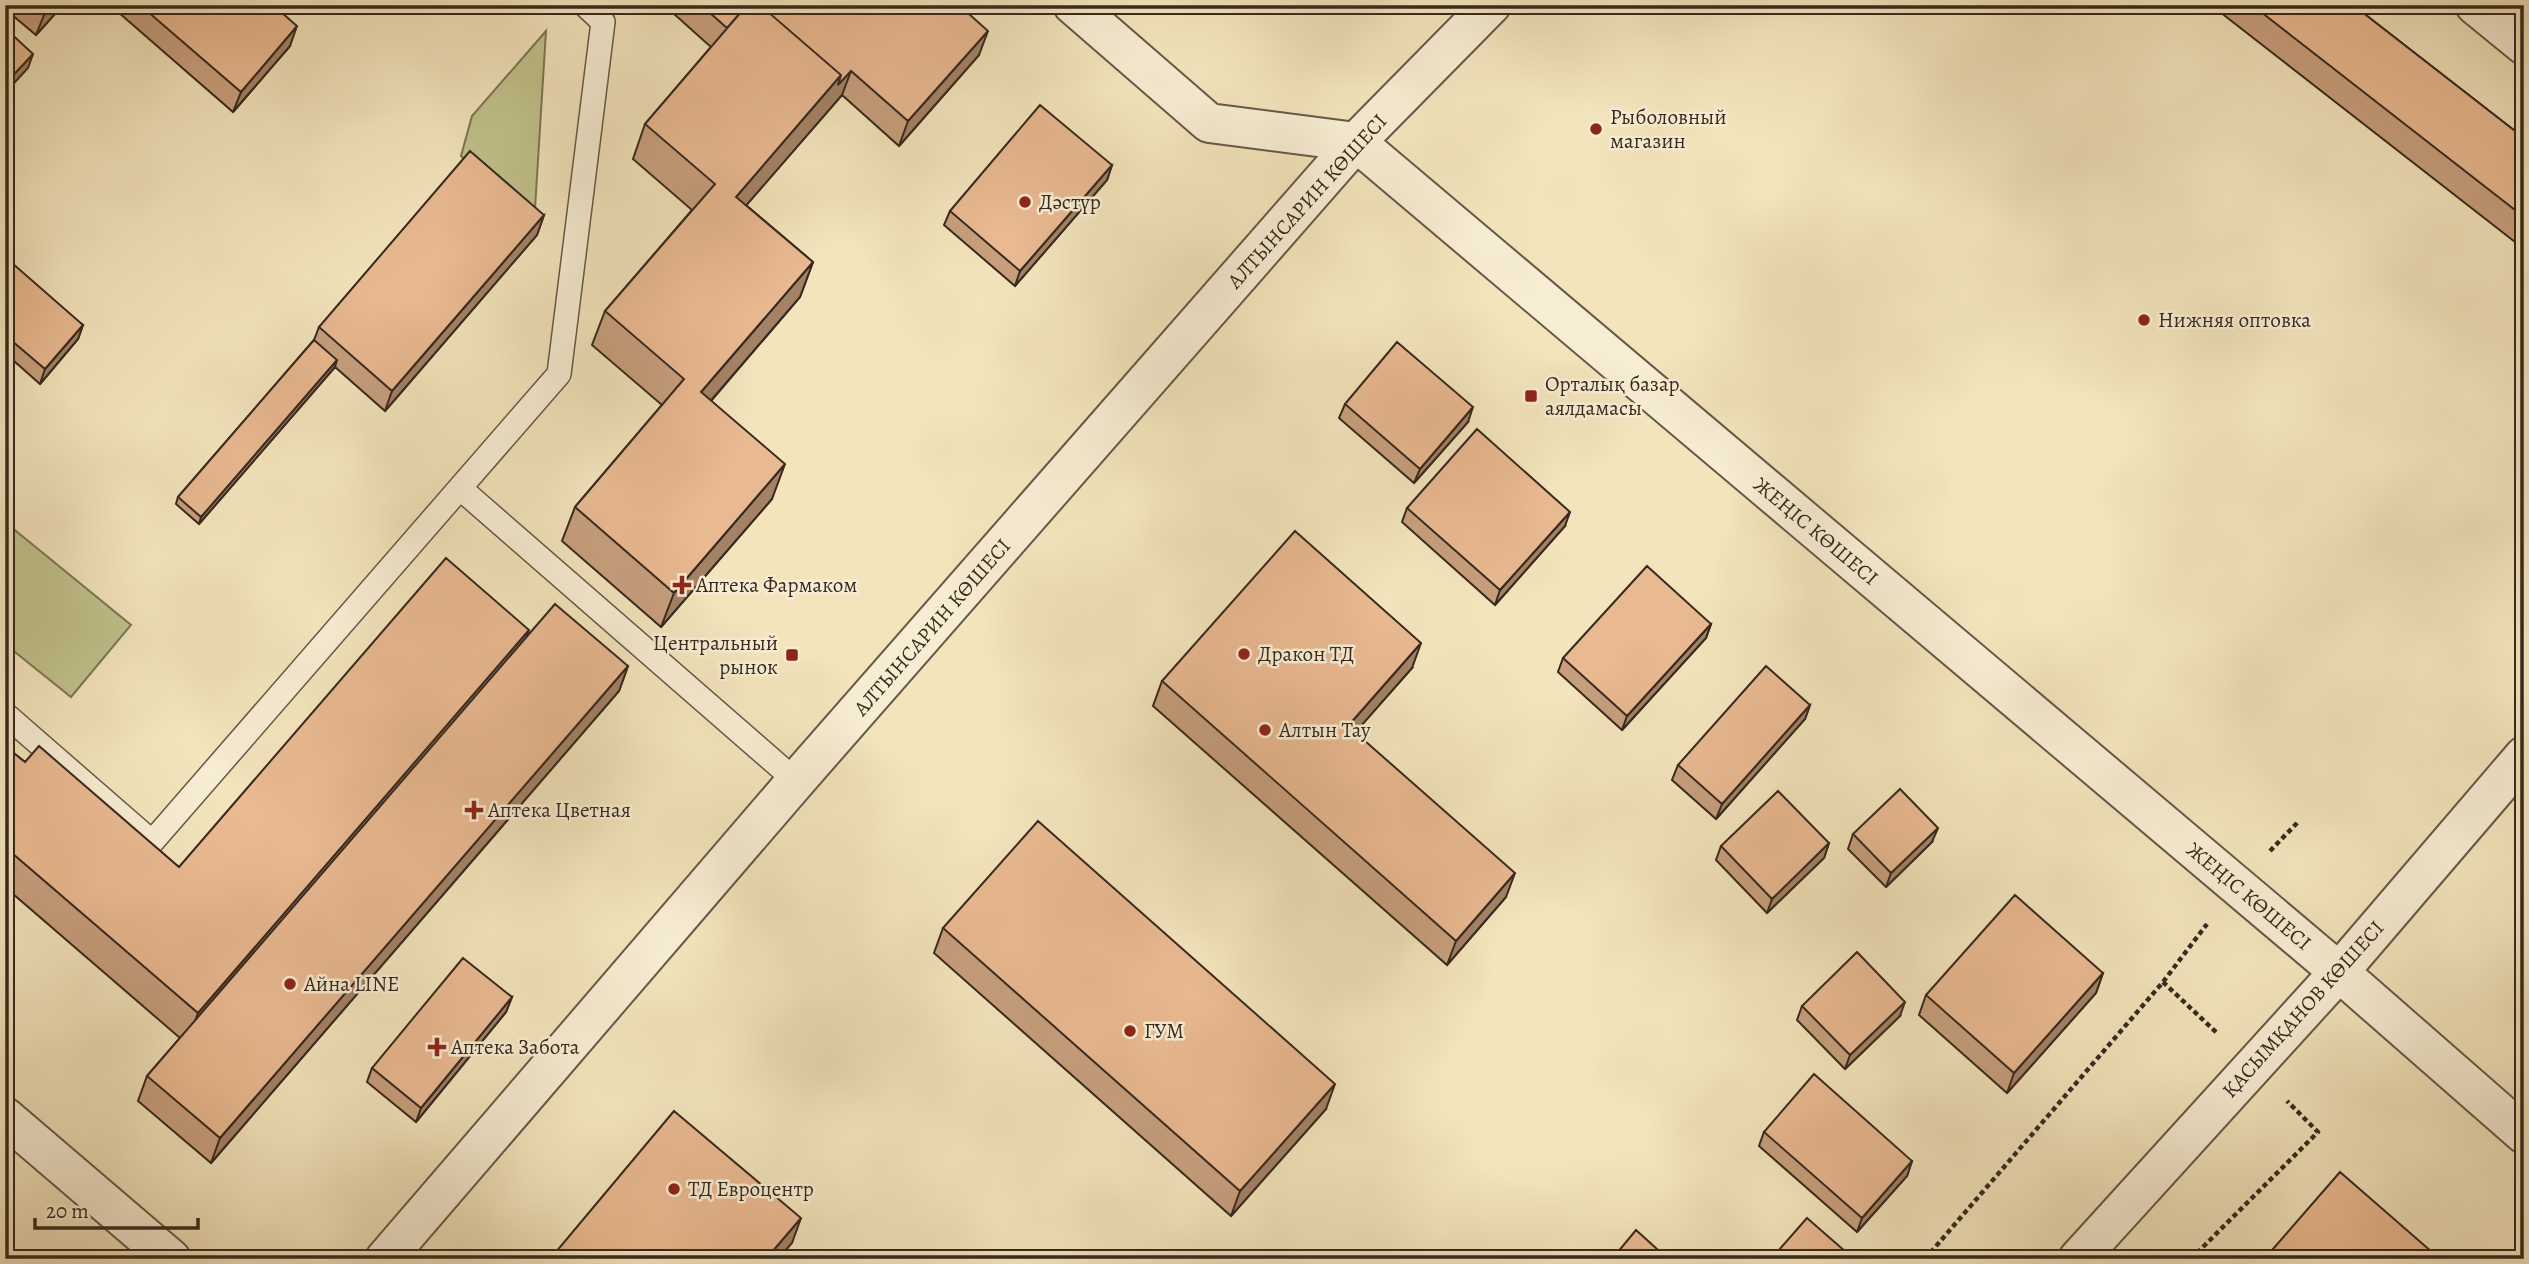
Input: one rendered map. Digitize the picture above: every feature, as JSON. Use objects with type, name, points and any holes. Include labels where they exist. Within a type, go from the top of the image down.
[{"type":"street","points":[[1073,5],[1209,123],[1356,142]]},
{"type":"street","name":"АЛТЫНСАРИН КӨШЕСІ","points":[[385,1259],[796,781],[1356,142],[1490,5]]},
{"type":"street","points":[[2475,5],[2524,45]]},
{"type":"street","name":"ЖЕҢІС КӨШЕСІ","points":[[1356,142],[2339,972],[2524,1134]]},
{"type":"street","name":"ҚАСЫМҚАНОВ КӨШЕСІ","points":[[2078,1259],[2339,972],[2524,756]]},
{"type":"street","points":[[5,1117],[171,1259]]},
{"type":"lane","points":[[5,714],[152,842],[559,374],[603,22],[585,5]]},
{"type":"lane","points":[[461,489],[796,781]]},
{"type":"path","points":[[1926,1259],[2162,982]]},
{"type":"green space","points":[[546,31],[534,225],[461,156],[472,116]]},
{"type":"green space","points":[[5,522],[131,625],[71,697],[5,644]]},
{"type":"building","points":[[32,5],[52,5],[44,15]]},
{"type":"building","points":[[140,5],[273,5],[297,26],[241,92]]},
{"type":"building","points":[[701,5],[747,5],[727,28]]},
{"type":"building","points":[[747,5],[760,5],[841,75],[736,197],[813,262],[701,392],[785,464],[674,593],[575,507],[684,379],[605,311],[715,184],[645,124]]},
{"type":"building","points":[[760,5],[959,5],[988,31],[908,121],[851,71],[838,85],[841,75]]},
{"type":"building","points":[[2252,5],[2353,5],[2524,138],[2524,217]]},
{"type":"building","points":[[5,28],[33,54],[5,84]]},
{"type":"building","name":"Дәстүр","points":[[1040,105],[1112,165],[1020,271],[950,211]]},
{"type":"building","points":[[470,151],[544,215],[392,391],[319,327]]},
{"type":"building","points":[[12,263],[83,325],[45,369],[5,335],[5,271]]},
{"type":"building","points":[[314,340],[337,360],[201,517],[178,497]]},
{"type":"building","points":[[1397,342],[1473,407],[1420,469],[1345,404]]},
{"type":"building","points":[[1477,429],[1570,512],[1500,590],[1407,508]]},
{"type":"building","points":[[1295,531],[1421,643],[1348,726],[1515,873],[1456,941],[1162,681]]},
{"type":"building","points":[[446,558],[529,630],[198,1013],[5,847],[5,746],[25,762],[39,746],[179,867]]},
{"type":"building","points":[[1647,566],[1711,624],[1627,716],[1563,658]]},
{"type":"building","points":[[555,604],[628,666],[220,1138],[147,1076]]},
{"type":"building","points":[[1766,666],[1810,705],[1722,804],[1678,765]]},
{"type":"building","points":[[1900,789],[1938,828],[1891,873],[1853,834]]},
{"type":"building","points":[[1778,791],[1829,843],[1772,899],[1721,846]]},
{"type":"building","name":"ГУМ","points":[[1038,821],[1335,1084],[1240,1191],[943,928]]},
{"type":"building","points":[[2015,895],[2103,973],[2014,1073],[1926,995]]},
{"type":"building","points":[[1857,952],[1905,1002],[1850,1055],[1802,1006]]},
{"type":"building","name":"Аптека Забота","points":[[463,958],[512,997],[421,1108],[372,1068]]},
{"type":"building","points":[[1814,1074],[1912,1161],[1862,1218],[1764,1132]]},
{"type":"building","name":"ТД Евроцентр","points":[[674,1111],[801,1218],[766,1259],[550,1259]]},
{"type":"building","points":[[2340,1172],[2440,1259],[2284,1259],[2273,1249]]},
{"type":"building","points":[[1807,1218],[1854,1259],[1771,1259]]},
{"type":"building","points":[[1636,1230],[1668,1259],[1612,1259]]},
{"type":"place","name":"Рыболовный магазин","points":[[1596,129]]},
{"type":"place","name":"Дәстүр","points":[[1025,202]]},
{"type":"place","name":"Нижняя оптовка","points":[[2144,320]]},
{"type":"place","name":"Орталық базар аялдамасы","points":[[1531,396]]},
{"type":"place","name":"Аптека Фармаком","points":[[682,585]]},
{"type":"place","name":"Дракон ТД","points":[[1244,654]]},
{"type":"place","name":"Центральный рынок","points":[[792,655]]},
{"type":"place","name":"Алтын Тау","points":[[1265,730]]},
{"type":"place","name":"Аптека Цветная","points":[[474,810]]},
{"type":"place","name":"Айна LINE","points":[[290,984]]},
{"type":"place","name":"ГУМ","points":[[1130,1031]]},
{"type":"place","name":"Аптека Забота","points":[[437,1047]]},
{"type":"place","name":"ТД Евроцентр","points":[[674,1189]]}]
